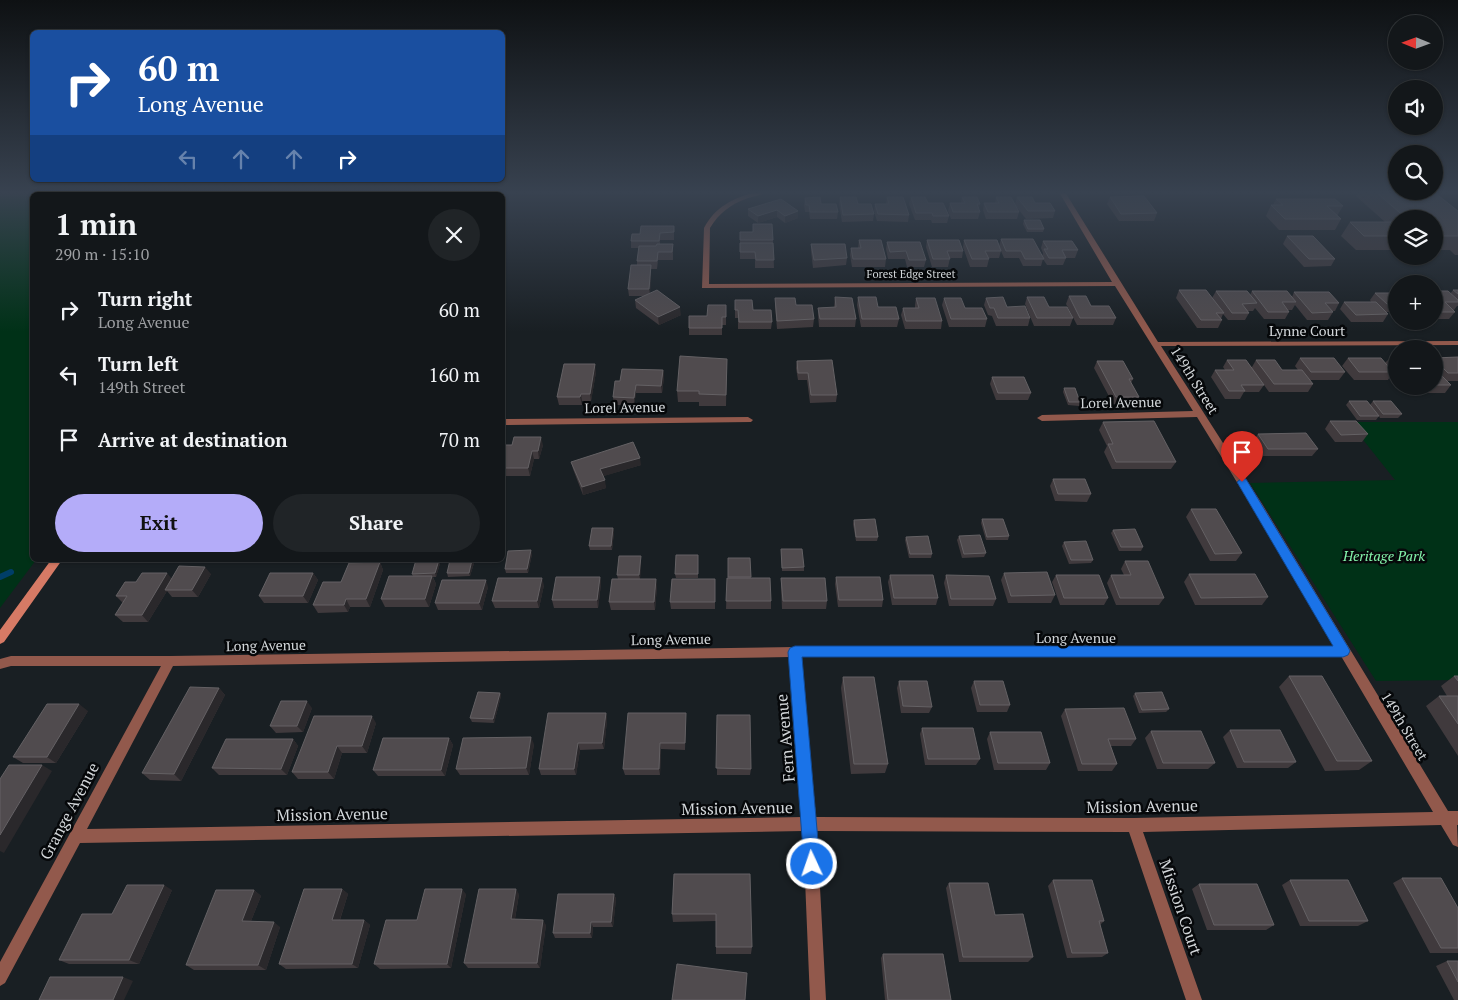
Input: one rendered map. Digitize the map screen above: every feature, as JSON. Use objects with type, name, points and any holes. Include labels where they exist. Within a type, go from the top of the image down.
[{"type":"main road","points":[[0,639],[55,562]]},
{"type":"street","name":"Forest Edge Street","points":[[707,239],[705,286],[1117,284]]},
{"type":"street","name":"149th Street","points":[[1090,239],[1200,414],[1343,651],[1452,819],[1458,840]]},
{"type":"street","name":"Lynne Court","points":[[1156,344],[1458,343]]},
{"type":"street","name":"Lorel Avenue","points":[[1042,418],[1200,414]]},
{"type":"street","name":"Lorel Avenue","points":[[505,422],[748,420]]},
{"type":"street","name":"Long Avenue","points":[[0,664],[12,662],[795,652],[1343,651]]},
{"type":"street","name":"Fern Avenue","points":[[795,652],[810,824],[818,1000]]},
{"type":"street","name":"Grange Avenue","points":[[0,978],[170,661]]},
{"type":"street","name":"Mission Avenue","points":[[76,836],[810,824],[1134,825],[1452,819]]},
{"type":"street","name":"Mission Court","points":[[1134,825],[1194,1000]]},
{"type":"green space","points":[[0,239],[30,239],[30,562],[34,562],[0,608]]},
{"type":"green space","name":"Heritage Park","points":[[1349,422],[1458,422],[1458,680],[1376,681],[1250,483],[1395,480]]},
{"type":"building","points":[[631,239],[659,239],[659,241],[631,241]]},
{"type":"building","points":[[773,239],[773,240],[740,240]]},
{"type":"building","points":[[1001,239],[1033,239],[1044,259],[1025,259],[1021,251],[1006,251]]},
{"type":"building","points":[[1290,239],[1316,239],[1335,259],[1309,259]]},
{"type":"building","points":[[859,240],[881,240],[886,259],[853,259],[851,248],[861,248]]},
{"type":"building","points":[[927,240],[959,240],[963,251],[947,251],[950,259],[933,259]]},
{"type":"building","points":[[964,240],[997,240],[1001,251],[985,251],[989,259],[972,259]]},
{"type":"building","points":[[1043,241],[1072,241],[1078,250],[1062,250],[1066,258],[1049,258],[1044,249],[1048,249]]},
{"type":"building","points":[[887,242],[920,242],[926,260],[909,260],[906,251],[890,252]]},
{"type":"building","points":[[740,243],[773,243],[774,260],[756,260],[755,252],[740,252]]},
{"type":"building","points":[[657,244],[673,244],[672,252],[658,252],[657,261],[637,261],[639,246],[656,246]]},
{"type":"building","points":[[811,244],[845,244],[847,258],[814,260]]},
{"type":"building","points":[[631,265],[651,265],[649,289],[628,289]]},
{"type":"building","points":[[657,290],[680,307],[658,317],[635,300]]},
{"type":"building","points":[[1179,290],[1206,290],[1224,313],[1216,313],[1222,320],[1201,320]]},
{"type":"building","points":[[1216,291],[1247,291],[1257,303],[1242,304],[1249,313],[1232,313]]},
{"type":"building","points":[[1252,291],[1287,291],[1296,302],[1282,302],[1289,312],[1268,312]]},
{"type":"building","points":[[1443,291],[1448,291],[1458,300],[1458,302],[1445,302],[1455,312],[1443,312]]},
{"type":"building","points":[[1294,292],[1329,292],[1339,303],[1325,303],[1333,312],[1312,313]]},
{"type":"building","points":[[1375,293],[1388,293],[1387,304]]},
{"type":"building","points":[[1069,296],[1086,296],[1091,306],[1109,306],[1116,318],[1080,318]]},
{"type":"building","points":[[835,297],[852,298],[856,319],[820,319],[818,308],[836,307]]},
{"type":"building","points":[[858,297],[876,297],[878,307],[896,307],[899,319],[862,319]]},
{"type":"building","points":[[1003,297],[1007,307],[1025,306],[1030,318],[998,318],[994,308],[990,308],[986,298]]},
{"type":"building","points":[[1027,297],[1044,297],[1049,307],[1067,307],[1073,318],[1037,318]]},
{"type":"building","points":[[775,298],[795,298],[796,305],[812,305],[814,319],[777,321]]},
{"type":"building","points":[[916,298],[935,298],[942,321],[906,321],[903,308],[919,308]]},
{"type":"building","points":[[944,298],[961,298],[965,308],[982,308],[987,319],[951,319]]},
{"type":"building","points":[[735,300],[752,300],[753,310],[771,310],[772,322],[739,322],[738,310],[735,310]]},
{"type":"building","points":[[1344,302],[1376,302],[1388,314],[1356,315]]},
{"type":"building","points":[[708,305],[726,305],[726,317],[722,317],[722,328],[689,328],[689,316],[707,316]]},
{"type":"building","points":[[680,356],[727,359],[726,395],[699,394],[699,391],[677,391]]},
{"type":"building","points":[[1458,357],[1458,373],[1448,373],[1443,368],[1443,358]]},
{"type":"building","points":[[1300,358],[1334,358],[1345,372],[1311,372]]},
{"type":"building","points":[[1348,358],[1381,358],[1388,366],[1388,372],[1359,372]]},
{"type":"building","points":[[832,360],[837,395],[811,395],[808,373],[798,373],[797,361]]},
{"type":"building","points":[[1227,360],[1246,360],[1264,385],[1241,385],[1245,391],[1229,391],[1215,370],[1234,370]]},
{"type":"building","points":[[1256,360],[1275,360],[1282,370],[1302,370],[1313,384],[1274,384]]},
{"type":"building","points":[[1097,361],[1123,361],[1133,379],[1129,379],[1139,397],[1116,397]]},
{"type":"building","points":[[564,364],[595,364],[590,394],[581,394],[580,397],[557,397]]},
{"type":"building","points":[[622,369],[663,370],[661,386],[636,385],[634,398],[613,397],[615,381],[620,381]]},
{"type":"building","points":[[992,377],[1024,377],[1031,393],[998,393]]},
{"type":"building","points":[[1443,377],[1451,385],[1443,385]]},
{"type":"building","points":[[1064,388],[1075,388],[1080,402],[1069,402]]},
{"type":"building","points":[[1349,401],[1367,401],[1379,416],[1360,416]]},
{"type":"building","points":[[1373,401],[1391,401],[1402,414],[1383,414]]},
{"type":"building","points":[[1154,421],[1176,462],[1116,462],[1108,444],[1113,444],[1103,422]]},
{"type":"building","points":[[1330,421],[1356,421],[1368,434],[1341,435]]},
{"type":"building","points":[[1306,433],[1318,449],[1268,449],[1258,434]]},
{"type":"building","points":[[514,437],[541,437],[538,451],[532,451],[528,468],[505,468],[505,445],[512,445]]},
{"type":"building","points":[[633,442],[640,458],[600,469],[605,480],[582,487],[571,462]]},
{"type":"building","points":[[1053,479],[1085,479],[1091,494],[1058,494]]},
{"type":"building","points":[[1191,509],[1216,509],[1242,553],[1215,554]]},
{"type":"building","points":[[875,519],[878,537],[856,537],[854,520]]},
{"type":"building","points":[[982,519],[1003,519],[1009,536],[987,537]]},
{"type":"building","points":[[592,528],[613,528],[611,546],[589,546]]},
{"type":"building","points":[[1135,529],[1143,547],[1121,547],[1113,530]]},
{"type":"building","points":[[980,535],[986,553],[964,554],[959,536]]},
{"type":"building","points":[[928,536],[932,554],[910,554],[906,537]]},
{"type":"building","points":[[1086,541],[1093,560],[1071,560],[1064,542]]},
{"type":"building","points":[[781,549],[802,549],[804,567],[782,568]]},
{"type":"building","points":[[531,550],[527,569],[505,569],[508,551]]},
{"type":"building","points":[[676,555],[698,555],[698,574],[675,574]]},
{"type":"building","points":[[619,556],[641,556],[639,575],[617,575]]},
{"type":"building","points":[[728,558],[750,558],[751,577],[728,577]]},
{"type":"building","points":[[1125,561],[1148,561],[1164,598],[1120,598],[1111,575],[1131,575]]},
{"type":"building","points":[[380,562],[366,599],[346,599],[344,605],[313,605],[323,582],[341,582],[349,563]]},
{"type":"building","points":[[415,562],[438,562],[435,573],[412,574]]},
{"type":"building","points":[[450,562],[472,562],[469,573],[447,573]]},
{"type":"building","points":[[179,566],[205,567],[192,590],[165,590]]},
{"type":"building","points":[[1047,572],[1055,595],[1011,596],[1004,573]]},
{"type":"building","points":[[142,573],[167,573],[142,615],[115,615],[127,596],[116,596],[125,582],[136,582]]},
{"type":"building","points":[[270,573],[313,573],[303,596],[259,596]]},
{"type":"building","points":[[1189,574],[1255,574],[1268,597],[1201,598]]},
{"type":"building","points":[[890,575],[933,575],[938,598],[894,598]]},
{"type":"building","points":[[946,575],[989,576],[996,599],[951,599]]},
{"type":"building","points":[[1056,575],[1099,575],[1108,598],[1064,598]]},
{"type":"building","points":[[389,576],[432,576],[425,599],[381,599]]},
{"type":"building","points":[[556,577],[600,577],[597,600],[552,600]]},
{"type":"building","points":[[836,577],[880,577],[883,600],[839,600]]},
{"type":"building","points":[[498,578],[542,578],[537,601],[492,601]]},
{"type":"building","points":[[727,578],[770,578],[771,601],[726,601]]},
{"type":"building","points":[[781,578],[825,578],[827,601],[783,601]]},
{"type":"building","points":[[612,579],[656,579],[654,602],[609,602]]},
{"type":"building","points":[[672,579],[715,579],[715,602],[670,602]]},
{"type":"building","points":[[442,580],[486,580],[479,603],[435,603]]},
{"type":"building","points":[[1289,676],[1322,676],[1372,761],[1337,761]]},
{"type":"building","points":[[843,677],[874,677],[888,764],[854,764]]},
{"type":"building","points":[[899,681],[927,681],[932,707],[903,706]]},
{"type":"building","points":[[974,681],[1003,681],[1010,705],[980,705]]},
{"type":"building","points":[[190,687],[219,688],[174,774],[142,773]]},
{"type":"building","points":[[478,692],[500,693],[493,719],[470,718]]},
{"type":"building","points":[[1162,692],[1169,709],[1142,710],[1135,693]]},
{"type":"building","points":[[1439,696],[1458,696],[1458,724]]},
{"type":"building","points":[[281,701],[307,701],[297,726],[270,726]]},
{"type":"building","points":[[47,704],[79,704],[47,757],[13,757]]},
{"type":"building","points":[[1124,708],[1136,739],[1108,739],[1117,764],[1082,764],[1065,709]]},
{"type":"building","points":[[548,713],[606,713],[602,743],[578,743],[574,769],[539,769]]},
{"type":"building","points":[[628,713],[686,713],[685,743],[660,743],[659,769],[623,769]]},
{"type":"building","points":[[717,715],[750,715],[751,769],[716,768]]},
{"type":"building","points":[[314,716],[372,716],[362,746],[337,746],[328,772],[292,772]]},
{"type":"building","points":[[922,728],[973,728],[980,759],[928,759]]},
{"type":"building","points":[[1230,730],[1280,730],[1296,762],[1244,762]]},
{"type":"building","points":[[1151,731],[1201,731],[1215,763],[1163,763]]},
{"type":"building","points":[[990,732],[1041,732],[1050,763],[998,763]]},
{"type":"building","points":[[531,737],[526,768],[456,769],[463,738]]},
{"type":"building","points":[[383,738],[449,738],[441,770],[373,770]]},
{"type":"building","points":[[226,739],[293,739],[281,769],[212,768]]},
{"type":"building","points":[[9,765],[42,765],[0,835],[0,779]]},
{"type":"building","points":[[674,874],[750,874],[752,947],[716,947],[716,914],[672,914]]},
{"type":"building","points":[[1402,878],[1441,878],[1458,908],[1458,948],[1441,948]]},
{"type":"building","points":[[1053,880],[1092,880],[1104,921],[1099,921],[1108,953],[1072,953]]},
{"type":"building","points":[[1290,880],[1348,880],[1368,921],[1309,921]]},
{"type":"building","points":[[949,883],[988,883],[995,915],[1023,914],[1033,957],[963,957]]},
{"type":"building","points":[[1199,884],[1257,884],[1274,925],[1214,925]]},
{"type":"building","points":[[127,885],[164,885],[129,960],[59,960],[82,914],[112,914]]},
{"type":"building","points":[[304,889],[342,889],[332,920],[364,920],[352,964],[279,964]]},
{"type":"building","points":[[425,889],[462,889],[447,964],[374,964],[386,920],[417,920]]},
{"type":"building","points":[[479,889],[516,889],[511,919],[543,920],[537,963],[464,963]]},
{"type":"building","points":[[216,890],[254,890],[242,921],[274,922],[258,965],[186,965]]},
{"type":"building","points":[[558,894],[614,894],[611,922],[591,922],[590,933],[553,933]]},
{"type":"building","points":[[883,954],[943,954],[951,1000],[888,1000]]},
{"type":"building","points":[[1447,961],[1458,961],[1458,982]]},
{"type":"building","points":[[677,964],[747,973],[745,1000],[672,1000]]},
{"type":"building","points":[[50,977],[123,977],[113,1000],[39,1000]]},
{"type":"waterway","points":[[0,577],[11,572]]},
{"type":"route","points":[[812,864],[795,652],[1343,651],[1242,482]]}]
